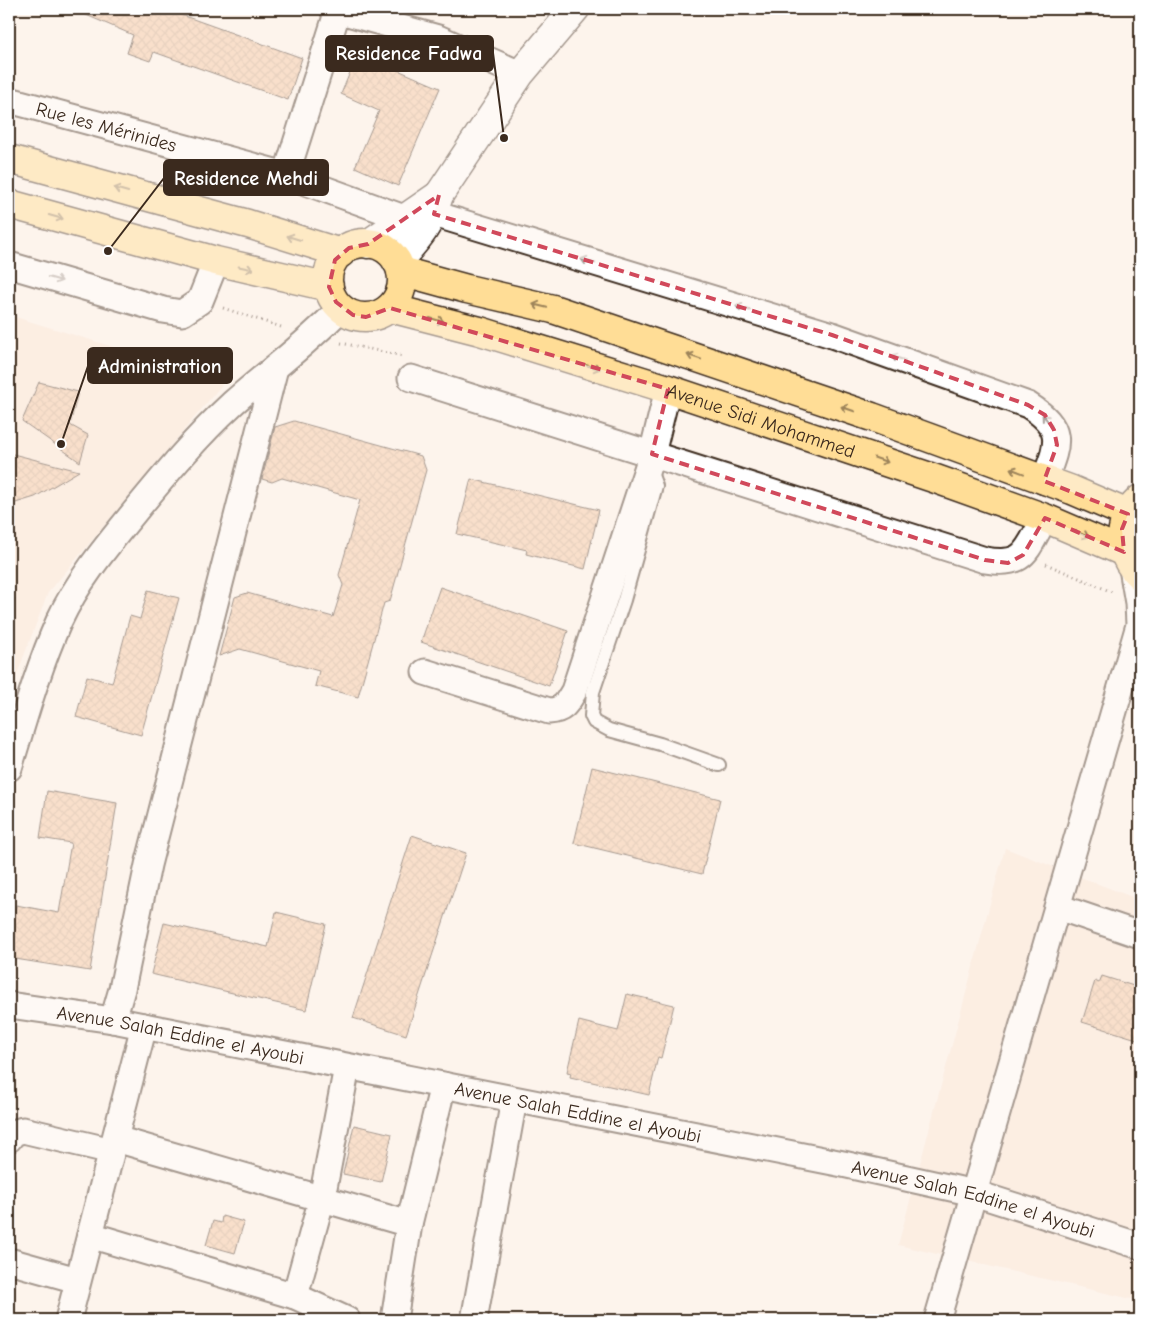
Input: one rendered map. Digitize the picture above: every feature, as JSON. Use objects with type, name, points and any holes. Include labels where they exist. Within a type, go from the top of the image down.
[{"type":"main road","points":[[9,159],[248,224],[341,253]]},
{"type":"main road","points":[[9,204],[216,261],[335,297],[353,315],[366,317],[379,315],[396,302],[402,287],[399,266],[385,250],[368,244],[358,244],[341,253],[330,268],[335,297]]},
{"type":"main road","name":"Avenue Sidi Mohammed","points":[[399,266],[466,289],[553,309],[872,417],[1044,481],[1134,506]]},
{"type":"main road","name":"Avenue Sidi Mohammed","points":[[390,308],[480,331],[668,389],[936,479],[1045,518],[1132,565]]},
{"type":"main road","points":[[1132,565],[1122,529],[1134,506]]},
{"type":"street","points":[[399,266],[426,230],[437,204],[520,74],[575,9]]},
{"type":"street","points":[[286,176],[347,10],[438,38],[520,74]]},
{"type":"street","name":"Rue les Mérinides","points":[[9,100],[286,176],[404,218]]},
{"type":"street","points":[[368,244],[404,218],[437,204],[832,335],[1028,405],[1044,415],[1054,430],[1057,445],[1044,481]]},
{"type":"street","points":[[9,265],[163,310],[182,313],[200,301],[216,261]]},
{"type":"street","points":[[9,768],[40,668],[60,620],[79,585],[103,550],[175,462],[233,404],[313,337],[335,297]]},
{"type":"street","points":[[113,1020],[122,989],[148,865],[275,368]]},
{"type":"street","points":[[411,378],[650,459],[986,560],[1004,563],[1012,562],[1023,555],[1045,518]]},
{"type":"street","points":[[425,672],[549,711],[566,706],[574,691],[650,459],[668,389]]},
{"type":"street","points":[[937,1320],[1140,624],[1132,565]]},
{"type":"street","points":[[1058,907],[1140,936]]},
{"type":"street","name":"Avenue Salah Eddine el Ayoubi","points":[[9,1005],[113,1020],[843,1164],[974,1193],[1140,1246]]},
{"type":"street","points":[[68,1320],[144,1026]]},
{"type":"street","points":[[296,1296],[322,1198],[347,1067]]},
{"type":"street","points":[[394,1320],[409,1224],[443,1085]]},
{"type":"street","points":[[474,1320],[514,1100]]},
{"type":"street","points":[[9,1138],[13,1133],[23,1130],[114,1145],[322,1198],[409,1224]]},
{"type":"street","points":[[90,1235],[296,1296],[347,1320]]},
{"type":"street","points":[[9,1261],[77,1280]]},
{"type":"lane","points":[[650,459],[656,486],[624,600],[593,692],[591,716],[594,722],[609,730],[660,744],[719,765]]},
{"type":"path","points":[[9,598],[16,600]]},
{"type":"highlighted area","points":[[439,195],[434,214],[832,335],[1028,405],[1045,415],[1054,430],[1057,445],[1044,481],[1128,514],[1122,529],[1124,552],[1045,518],[1023,555],[1008,563],[985,560],[652,454],[668,389],[390,308],[366,317],[353,315],[336,302],[329,287],[335,260],[349,248],[368,244]]},
{"type":"shaded area","points":[[9,315],[225,381],[48,593],[9,695]]},
{"type":"shaded area","points":[[1005,848],[1140,900],[1140,1301],[898,1245]]},
{"type":"building","points":[[72,9],[165,9],[302,58],[288,100],[154,52],[150,61],[127,53],[133,35]]},
{"type":"building","points":[[358,53],[440,88],[398,186],[355,167],[379,111],[341,94]]},
{"type":"building","points":[[39,382],[78,392],[70,425],[88,435],[80,462],[22,421]]},
{"type":"building","points":[[294,421],[421,456],[426,470],[390,601],[384,603],[358,697],[315,686],[319,671],[240,649],[219,656],[235,597],[247,593],[333,617],[343,585],[339,575],[360,500],[282,478],[272,482],[262,479],[275,427]]},
{"type":"building","points":[[9,453],[79,471],[35,497],[9,505]]},
{"type":"building","points":[[471,479],[599,510],[585,569],[526,554],[527,550],[457,534]]},
{"type":"building","points":[[440,587],[568,631],[549,686],[421,642]]},
{"type":"building","points":[[148,590],[179,598],[141,735],[76,717],[87,676],[112,683],[130,616],[140,619]]},
{"type":"building","points":[[592,767],[720,799],[702,874],[574,843]]},
{"type":"building","points":[[47,791],[117,803],[90,971],[9,958],[16,905],[59,913],[71,843],[40,838]]},
{"type":"building","points":[[412,835],[466,853],[406,1035],[353,1018]]},
{"type":"building","points":[[276,912],[326,924],[306,1010],[151,974],[164,923],[268,947]]},
{"type":"building","points":[[1102,976],[1140,988],[1140,1040],[1082,1022],[1095,981],[1099,983]]},
{"type":"building","points":[[627,994],[674,1005],[661,1058],[658,1057],[649,1095],[570,1077],[571,1073],[567,1072],[579,1021],[618,1031]]},
{"type":"building","points":[[354,1125],[392,1134],[381,1182],[343,1174]]},
{"type":"building","points":[[222,1216],[244,1222],[235,1253],[206,1245],[213,1221],[221,1223]]},
{"type":"place","name":"Residence Fadwa","points":[[504,138]]},
{"type":"place","name":"Residence Mehdi","points":[[108,251]]},
{"type":"place","name":"Administration","points":[[61,444]]}]
